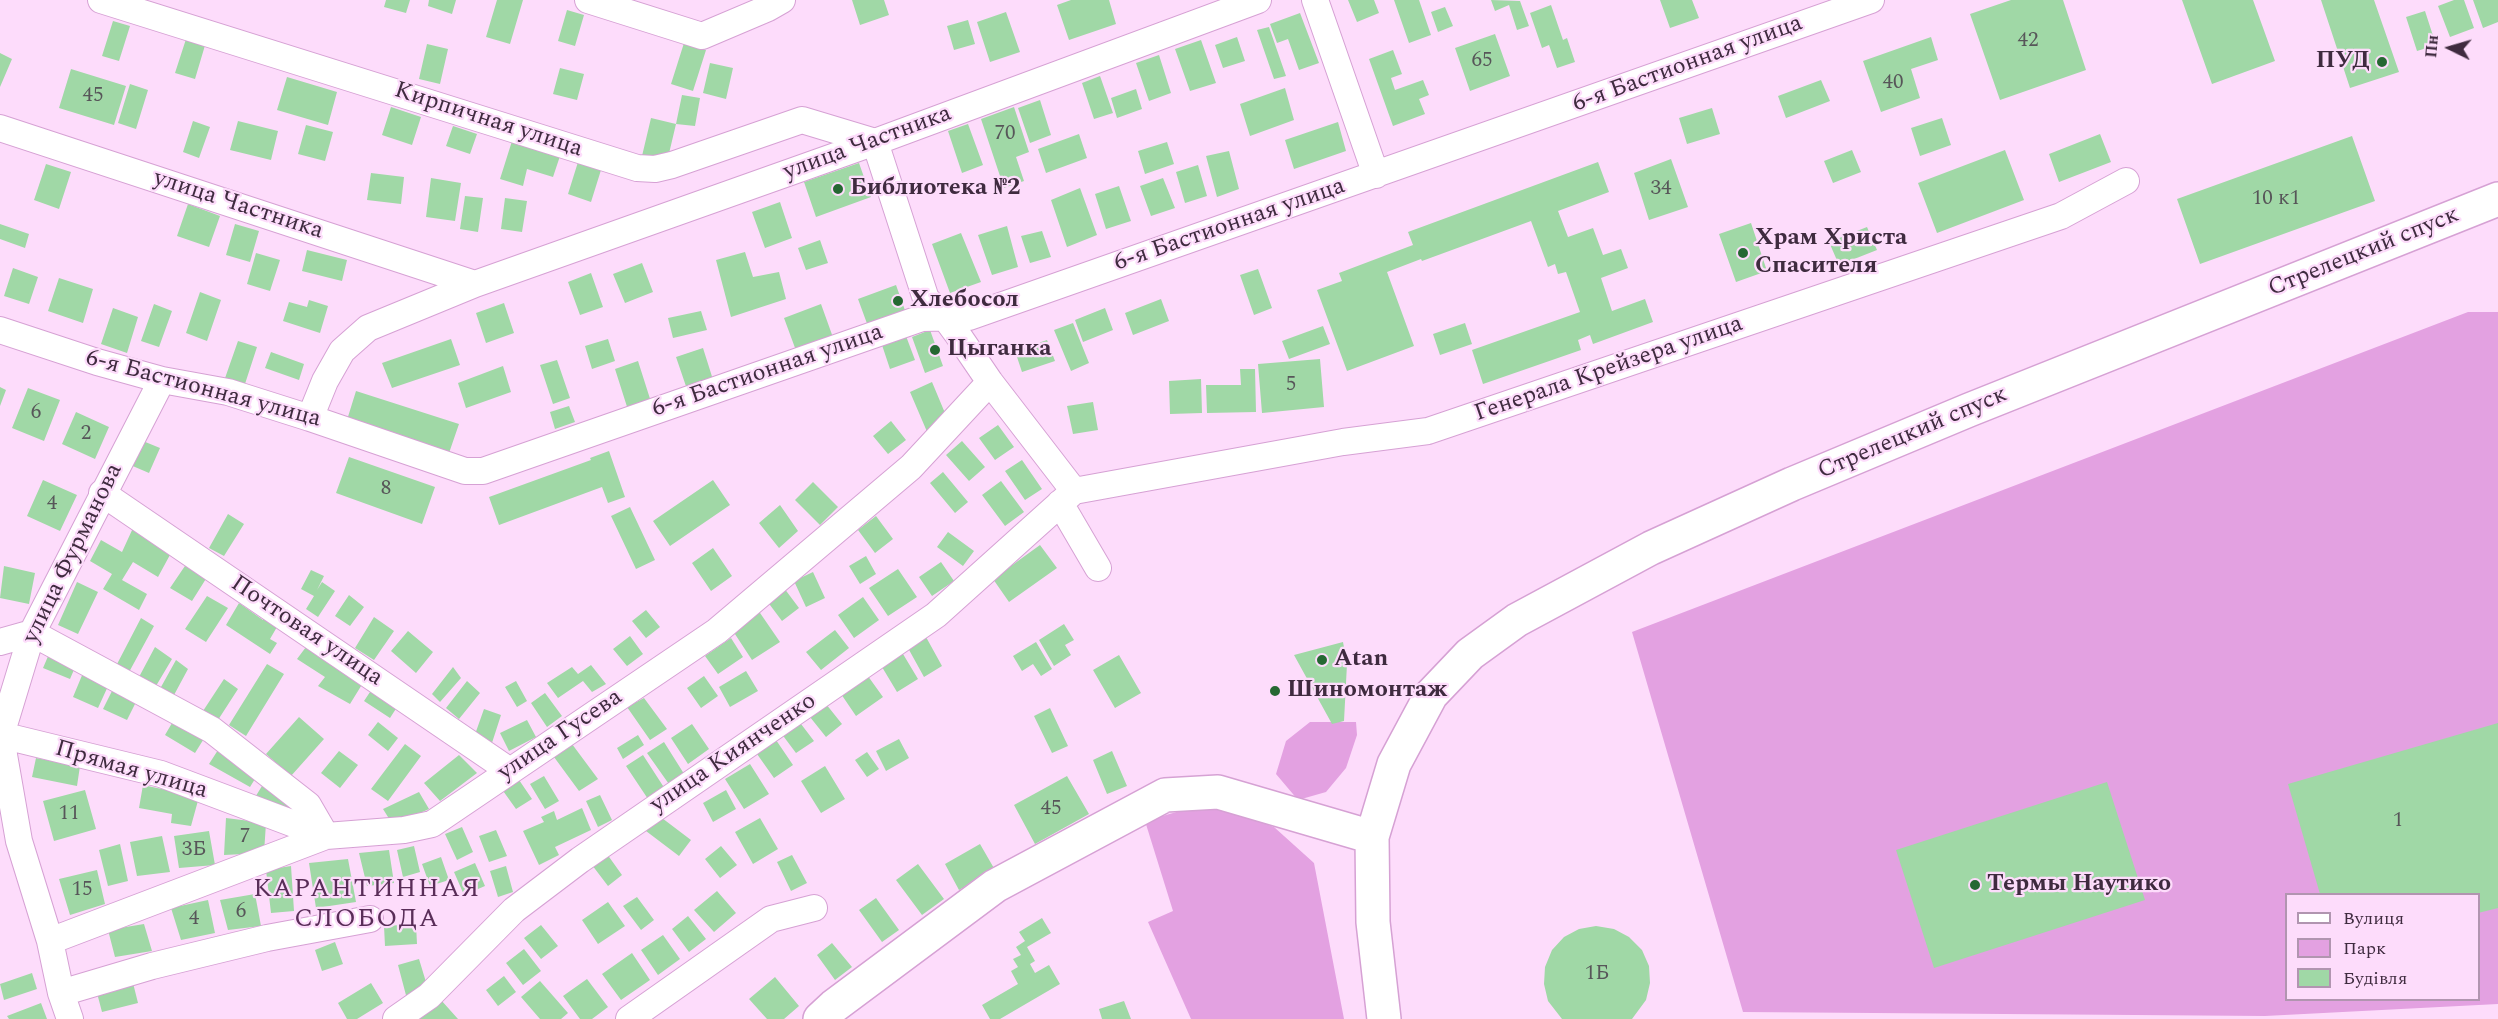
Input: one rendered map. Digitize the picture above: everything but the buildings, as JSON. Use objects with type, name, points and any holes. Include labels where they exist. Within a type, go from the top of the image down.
[{"type":"main road","name":"Стрелецкий спуск","points":[[1384,1019],[1373,922],[1372,837],[1394,764],[1431,695],[1470,654],[1517,620],[1651,548],[1792,484],[1969,410],[2498,199]]},
{"type":"main road","points":[[831,1015],[995,886],[1165,795],[1218,792],[1372,837]]},
{"type":"street","name":"Кирпичная улица","points":[[101,0],[637,168],[655,169],[672,165],[802,120],[875,142]]},
{"type":"street","points":[[588,0],[702,36],[782,0]]},
{"type":"street","name":"улица Частника","points":[[310,418],[325,381],[342,351],[368,328],[475,284],[875,142],[1258,0]]},
{"type":"street","points":[[1315,0],[1376,175]]},
{"type":"street","name":"6-я Бастионная улица","points":[[0,330],[97,362],[162,380],[228,392],[465,471],[483,471],[922,318],[969,317],[1871,0]]},
{"type":"street","name":"улица Частника","points":[[0,128],[475,284]]},
{"type":"street","points":[[875,142],[926,299],[944,316],[1067,497],[1098,568]]},
{"type":"street","name":"Генерала Крейзера улица","points":[[1067,497],[1343,442],[1428,431],[2061,216],[2126,181]]},
{"type":"street","name":"улица Фурманова","points":[[70,1019],[50,941],[20,841],[1,733],[32,633],[162,380]]},
{"type":"street","name":"улица Гусева","points":[[50,941],[326,836],[404,830],[432,824],[717,631],[911,467],[990,382]]},
{"type":"street","name":"Почтовая улица","points":[[102,493],[510,771]]},
{"type":"street","name":"улица Киянченко","points":[[396,1019],[429,996],[514,909],[580,860],[936,615],[1067,497]]},
{"type":"street","points":[[0,642],[32,633],[212,730],[308,805],[326,836]]},
{"type":"street","name":"Прямая улица","points":[[1,733],[160,774],[326,836]]},
{"type":"street","points":[[629,1019],[771,919],[814,908]]},
{"type":"street","points":[[62,993],[152,966],[267,938],[370,919]]},
{"type":"green space","points":[[2468,312],[2498,312],[2498,1004],[2265,1016],[1743,1012],[1632,632]]},
{"type":"green space","points":[[1310,722],[1356,722],[1357,735],[1346,768],[1326,792],[1298,800],[1276,774],[1286,741]]},
{"type":"green space","points":[[1208,803],[1274,827],[1314,863],[1344,1019],[1191,1019],[1148,922],[1173,911],[1145,821]]},
{"type":"place","name":"ПУД","points":[[2382,62]]},
{"type":"place","name":"Библиотека №2","points":[[838,189]]},
{"type":"place","name":"Храм Христа Спасителя","points":[[1743,253]]},
{"type":"place","name":"Хлебосол","points":[[898,301]]},
{"type":"place","name":"Цыганка","points":[[935,350]]},
{"type":"place","name":"Atan","points":[[1322,660]]},
{"type":"place","name":"Шиномонтаж","points":[[1275,691]]},
{"type":"place","name":"Термы Наутико","points":[[1975,885]]},
{"type":"district","name":"КАРАНТИННАЯ СЛОБОДА","points":[[367,906]]}]
